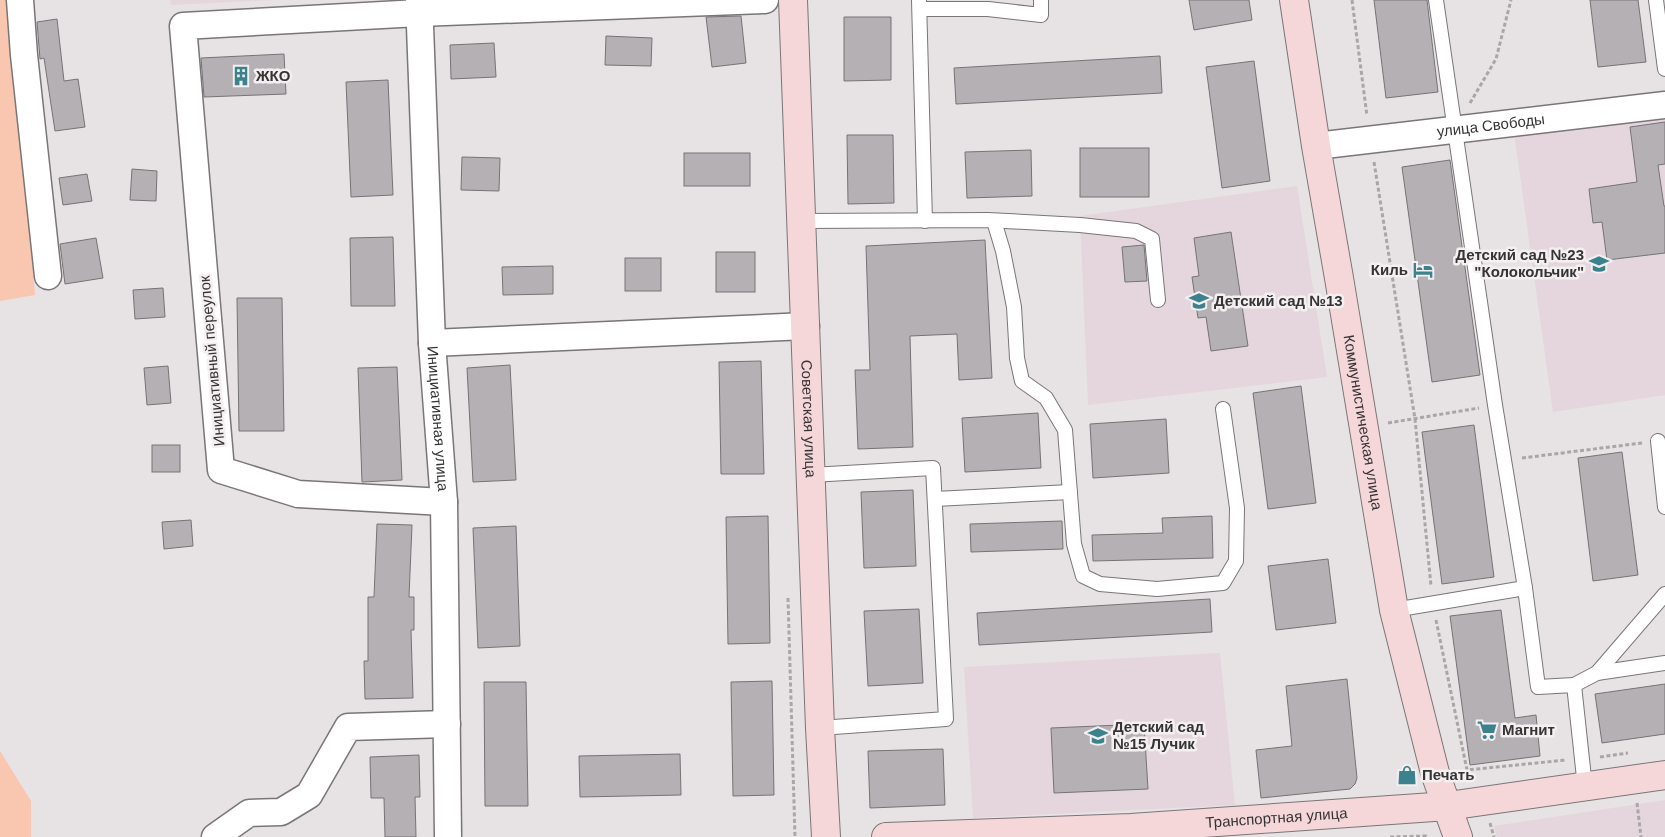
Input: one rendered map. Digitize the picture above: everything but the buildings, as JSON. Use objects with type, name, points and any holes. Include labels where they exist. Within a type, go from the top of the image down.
[{"type":"street","points":[[20,0],[24,55],[48,276]]},
{"type":"street","points":[[419,6],[765,0]]},
{"type":"street","name":"Советская улица","points":[[793,0],[820,728],[826,837]]},
{"type":"street","name":"Коммунистическая улица","points":[[1294,0],[1316,146],[1394,610],[1435,773],[1458,837]]},
{"type":"street","name":"Инициативный переулок","points":[[419,6],[183,26],[221,470],[298,494],[444,502]]},
{"type":"street","name":"Инициативная улица","points":[[419,6],[432,343],[444,502],[448,837]]},
{"type":"street","name":"улица Свободы","points":[[1316,146],[1665,106]]},
{"type":"street","points":[[432,343],[806,326]]},
{"type":"street","points":[[215,837],[249,813],[281,812],[309,795],[348,727],[446,724]]},
{"type":"street","name":"Транспортная улица","points":[[886,837],[1131,828],[1448,806],[1585,788],[1665,775]]},
{"type":"lane","points":[[925,221],[920,5],[988,9],[1042,15],[1041,0]]},
{"type":"lane","points":[[1436,0],[1495,405],[1525,588],[1538,687],[1574,685],[1597,673],[1665,663]]},
{"type":"lane","points":[[1656,0],[1665,69]]},
{"type":"lane","points":[[802,222],[994,221],[1080,225],[1136,231],[1152,239],[1158,300]]},
{"type":"lane","points":[[994,221],[1003,251],[1012,298],[1017,358],[1022,381],[1046,398],[1065,430],[1074,544],[1082,576],[1100,584],[1156,589],[1223,583],[1236,561],[1237,508],[1222,409]]},
{"type":"lane","points":[[1658,441],[1665,507]]},
{"type":"lane","points":[[811,475],[933,468],[946,719],[820,728]]},
{"type":"lane","points":[[935,499],[1070,492]]},
{"type":"lane","points":[[1394,610],[1525,588]]},
{"type":"lane","points":[[1597,673],[1665,594]]},
{"type":"lane","points":[[1574,685],[1585,788]]},
{"type":"path","points":[[1352,0],[1370,140],[1415,418],[1432,603],[1467,770],[1631,753]]},
{"type":"path","points":[[1455,129],[1496,59],[1512,0]]},
{"type":"path","points":[[1388,423],[1495,405]]},
{"type":"path","points":[[1504,460],[1658,441]]},
{"type":"path","points":[[1489,818],[1494,837]]},
{"type":"path","points":[[1390,837],[1426,837]]},
{"type":"shaded area","points":[[0,0],[7,0],[35,295],[0,301]]},
{"type":"shaded area","points":[[170,0],[274,0],[171,5]]},
{"type":"shaded area","name":"Детский сад №23 \"Колокольчик\"","points":[[1665,114],[1665,395],[1553,412],[1514,133]]},
{"type":"shaded area","name":"Детский сад №13","points":[[1297,186],[1327,377],[1088,405],[1080,216]]},
{"type":"shaded area","name":"Детский сад №15 Лучик","points":[[1220,653],[1235,805],[973,818],[964,667]]},
{"type":"shaded area","points":[[0,751],[31,801],[31,837],[0,837]]},
{"type":"shaded area","points":[[1665,800],[1665,837],[1497,837],[1494,826]]},
{"type":"place","name":"ЖКО","points":[[241,76]]},
{"type":"place","name":"Детский сад №23 \"Колокольчик\"","points":[[1599,264]]},
{"type":"place","name":"Киль","points":[[1423,270]]},
{"type":"place","name":"Детский сад №13","points":[[1199,301]]},
{"type":"place","name":"Магнит","points":[[1487,730]]},
{"type":"place","name":"Детский сад №15 Лучик","points":[[1098,736]]},
{"type":"place","name":"Печать","points":[[1407,775]]}]
